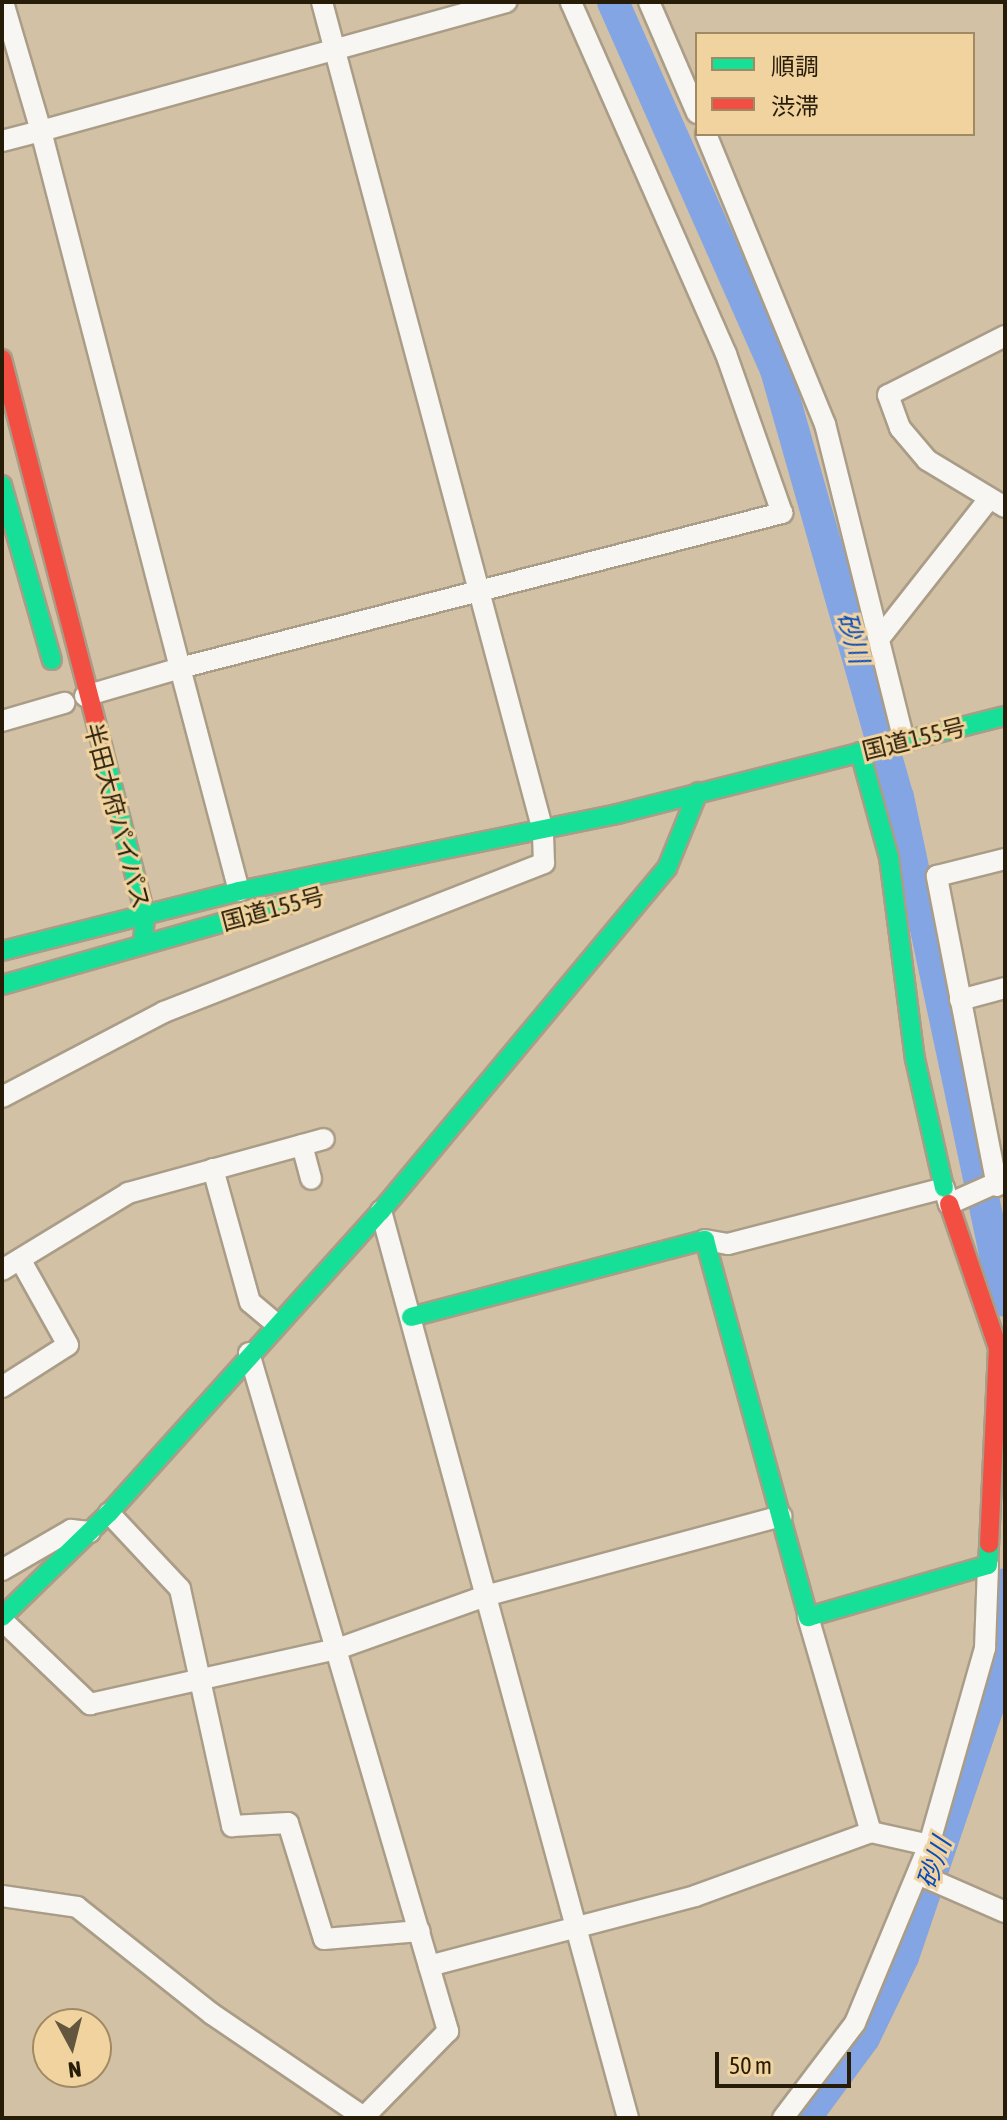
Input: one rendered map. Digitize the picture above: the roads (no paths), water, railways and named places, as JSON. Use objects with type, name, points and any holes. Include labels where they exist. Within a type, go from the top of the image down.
[{"type":"main road","name":"半田大府パイパス","points":[[2,359],[85,696],[145,915],[143,944]]},
{"type":"main road","points":[[2,485],[62,696]]},
{"type":"main road","name":"国道155号","points":[[2,951],[121,914],[145,915],[239,891],[543,831],[1005,716]]},
{"type":"main road","points":[[411,1317],[705,1240],[808,1617],[988,1565],[1001,1348],[948,1199],[915,1059],[889,857],[861,752]]},
{"type":"main road","points":[[2,1619],[109,1513],[249,1353],[381,1211],[667,868],[698,792]]},
{"type":"main road","name":"国道155号","points":[[2,985],[492,851],[543,831]]},
{"type":"main road","name":"半田大府パイパス","points":[[121,914],[143,944]]},
{"type":"street","points":[[3,2],[41,131],[239,891]]},
{"type":"street","points":[[2,1097],[164,1012],[544,863],[543,831],[322,2]]},
{"type":"street","points":[[2,141],[506,2]]},
{"type":"street","points":[[85,696],[180,668],[481,594],[782,513],[726,354],[571,2]]},
{"type":"street","points":[[649,2],[695,108]]},
{"type":"street","points":[[707,136],[825,424],[882,635],[904,742]]},
{"type":"street","points":[[882,635],[998,502],[927,460],[900,428],[888,395],[1005,336]]},
{"type":"street","points":[[2,721],[62,696]]},
{"type":"street","points":[[705,1240],[728,1244],[948,1199],[999,1184],[937,876],[1005,859]]},
{"type":"street","points":[[960,1000],[1005,988]]},
{"type":"street","points":[[2,1270],[128,1193],[324,1139]]},
{"type":"street","points":[[302,1145],[311,1179]]},
{"type":"street","points":[[213,1169],[250,1302],[276,1324]]},
{"type":"street","points":[[381,1211],[628,2118]]},
{"type":"street","points":[[2,1387],[68,1345],[20,1259]]},
{"type":"street","points":[[2,1896],[77,1907],[212,2014],[365,2118],[448,2031],[340,1648],[249,1353]]},
{"type":"street","points":[[109,1513],[180,1589],[232,1826],[288,1823],[324,1939],[420,1931]]},
{"type":"street","points":[[2,1619],[90,1704],[200,1676],[340,1648],[485,1596],[781,1516]]},
{"type":"street","points":[[2,1570],[71,1530],[90,1532]]},
{"type":"street","points":[[783,2118],[855,2023],[929,1845],[985,1648],[988,1565]]},
{"type":"street","points":[[808,1617],[871,1832]]},
{"type":"street","points":[[429,1966],[695,1896],[871,1832],[929,1845]]},
{"type":"street","points":[[918,1874],[1005,1912]]},
{"type":"waterway","name":"砂川","points":[[613,2],[776,370],[898,797],[1005,1301]]},
{"type":"waterway","name":"砂川","points":[[805,2118],[864,2038],[903,1957],[987,1710],[1005,1584]]}]
